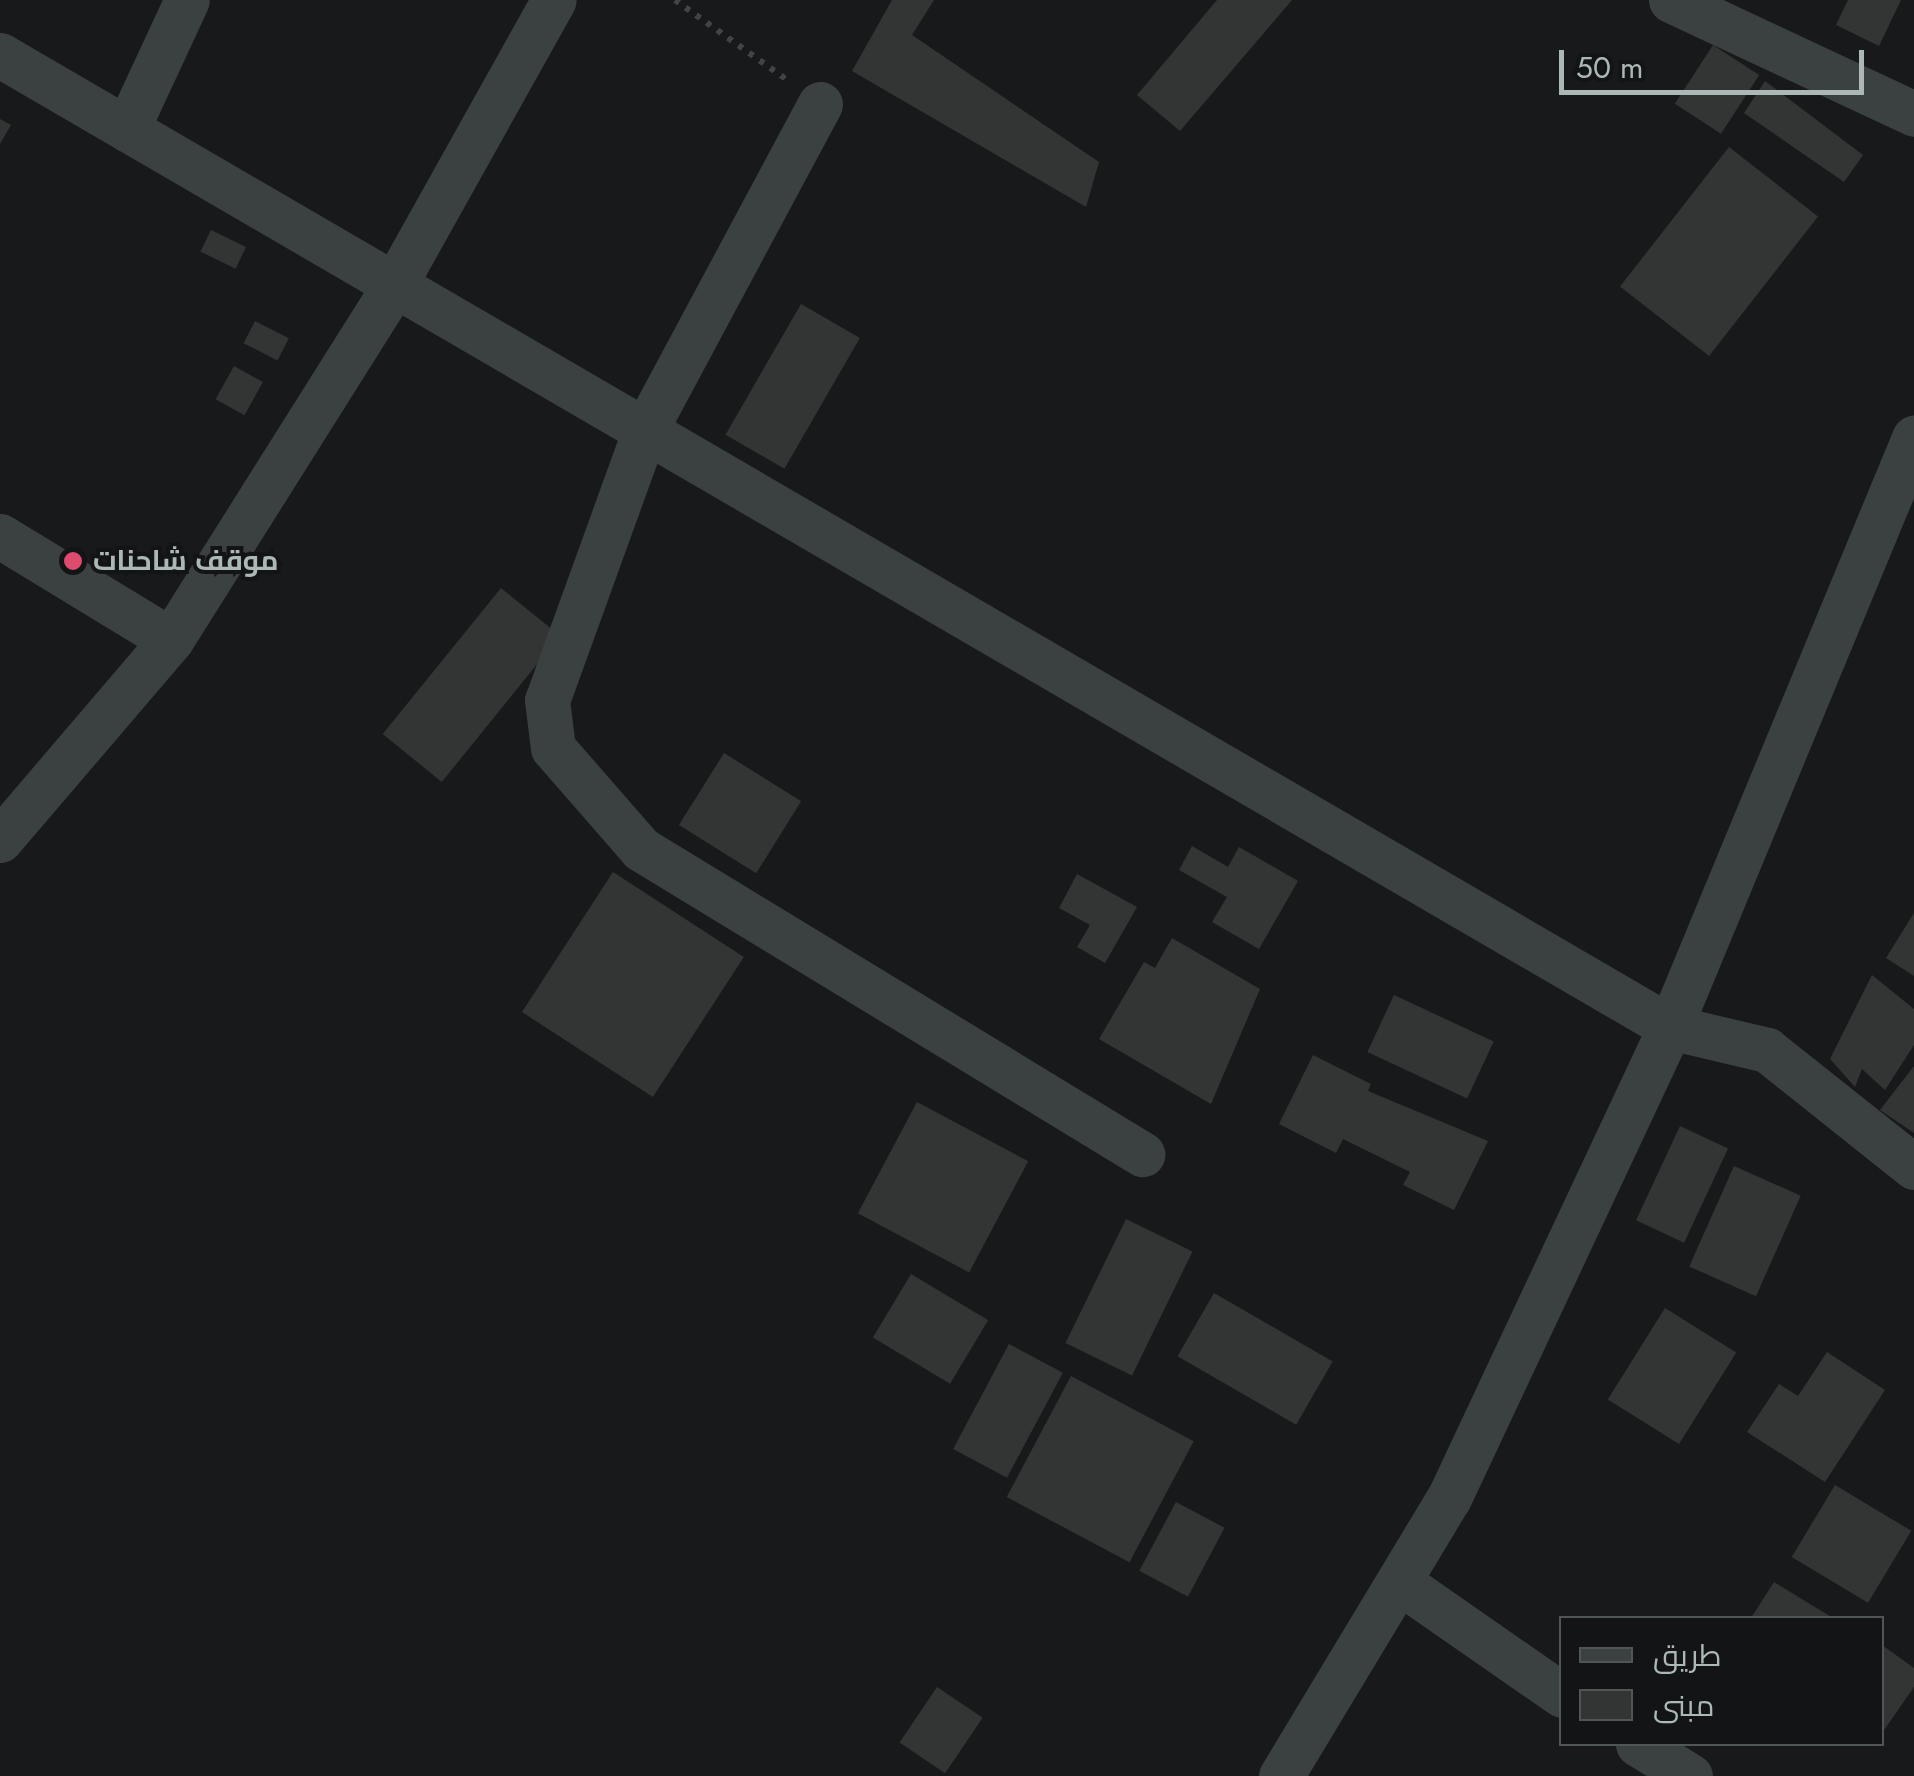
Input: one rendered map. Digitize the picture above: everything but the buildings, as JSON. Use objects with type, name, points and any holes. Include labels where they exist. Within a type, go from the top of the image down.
[{"type":"street","points":[[127,129],[188,0]]},
{"type":"street","points":[[0,840],[170,640],[395,284],[554,0]]},
{"type":"street","points":[[1671,0],[1914,114]]},
{"type":"street","points":[[0,55],[1670,1027],[1768,1050],[1914,1167]]},
{"type":"street","points":[[820,104],[645,430],[547,700],[553,748],[641,849],[1142,1154]]},
{"type":"street","points":[[1281,1776],[1400,1583],[1670,1027],[1900,512],[1914,438]]},
{"type":"street","points":[[0,536],[170,640]]},
{"type":"street","points":[[1400,1583],[1559,1693]]},
{"type":"street","points":[[1641,1746],[1690,1776]]},
{"type":"path","points":[[675,0],[820,104]]},
{"type":"place","name":"موقف شاحنات","points":[[73,561]]}]
